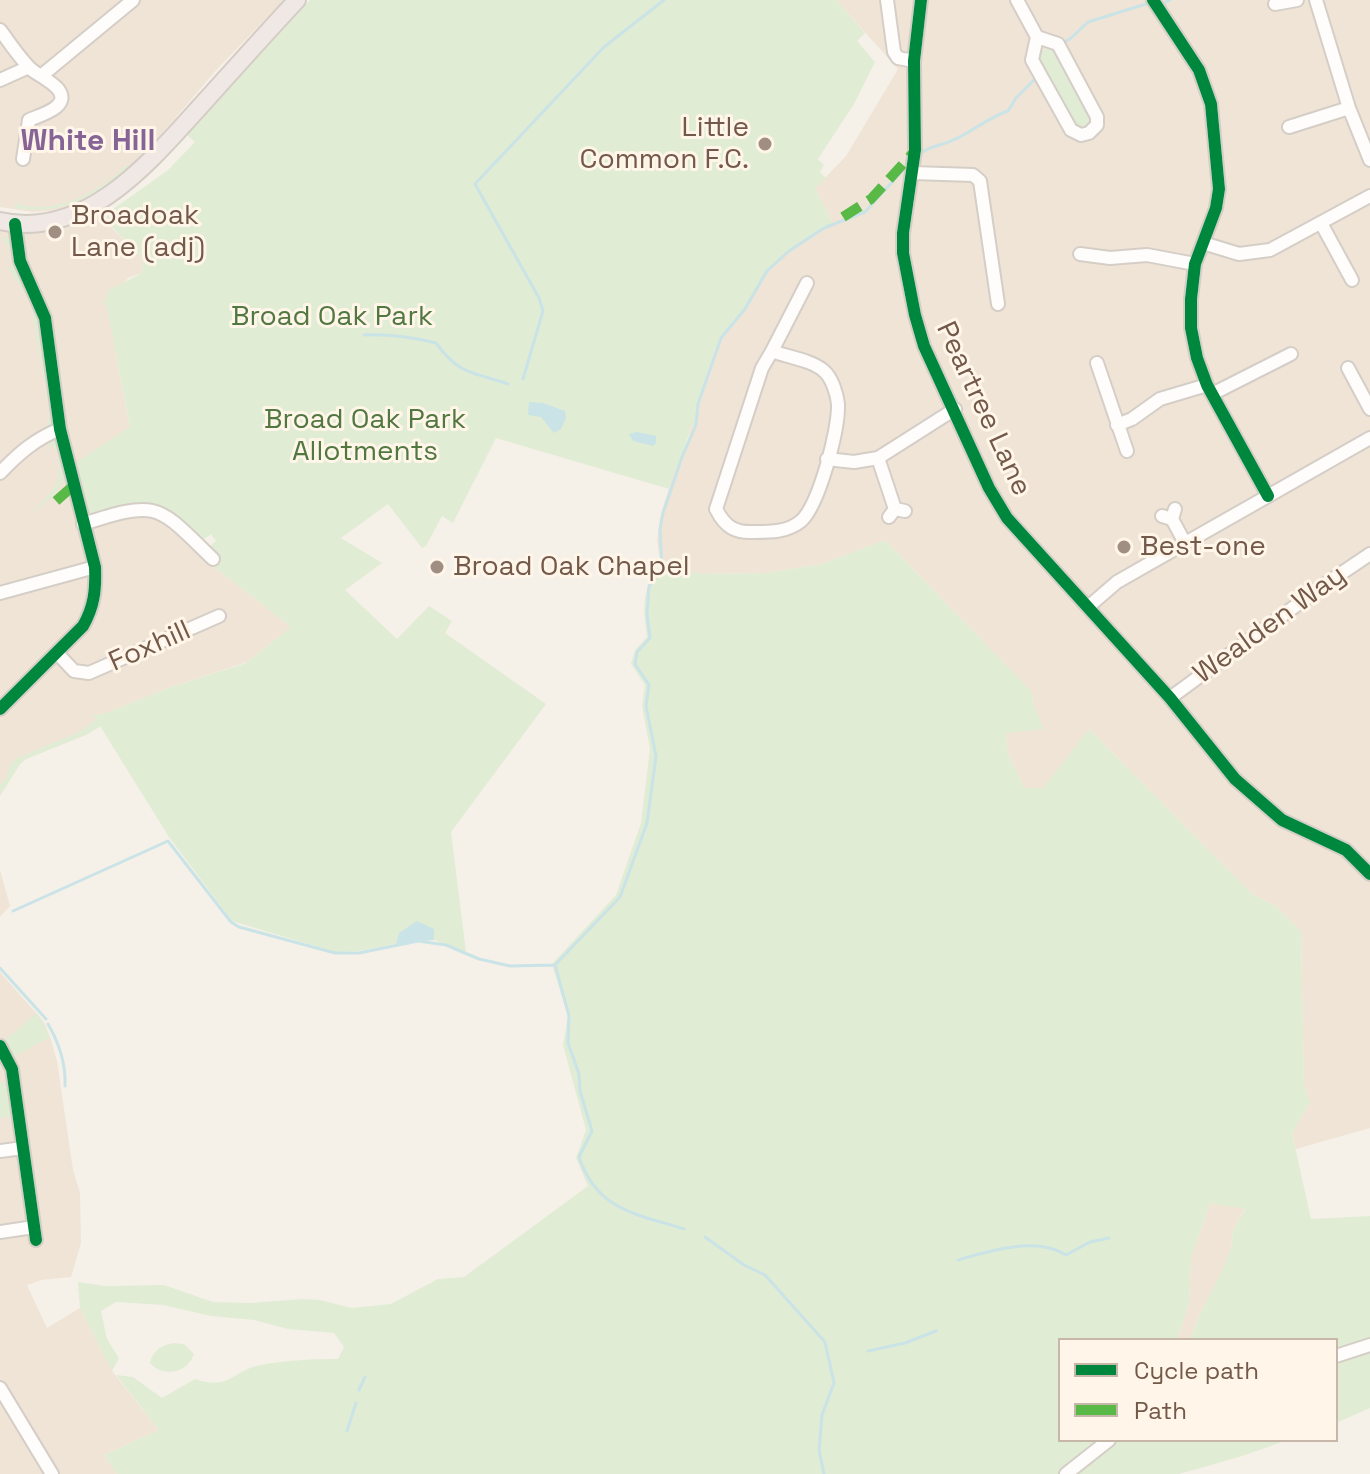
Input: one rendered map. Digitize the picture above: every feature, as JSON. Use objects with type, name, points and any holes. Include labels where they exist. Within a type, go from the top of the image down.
[{"type":"highway","points":[[8,223],[48,222],[78,212],[133,177],[297,0]]},
{"type":"street","points":[[41,76],[133,0]]},
{"type":"street","points":[[887,0],[894,52],[898,58],[914,61]]},
{"type":"street","name":"Peartree Lane","points":[[921,0],[914,61],[913,173],[905,214],[903,253],[924,346],[989,488],[1007,518],[1170,698],[1235,779],[1268,809],[1300,829],[1346,850],[1370,874]]},
{"type":"street","points":[[1017,0],[1037,37],[1032,60],[1071,130],[1081,135],[1089,133],[1097,125],[1097,117],[1065,56],[1058,44],[1037,37]]},
{"type":"street","points":[[1153,0],[1205,83],[1211,104],[1219,189],[1216,208],[1195,264],[1191,328],[1197,358],[1209,389],[1268,496]]},
{"type":"street","points":[[1275,6],[1297,0]]},
{"type":"street","points":[[1316,0],[1349,108],[1370,160]]},
{"type":"street","points":[[0,30],[29,67],[58,89],[60,103],[56,108],[29,120],[22,159]]},
{"type":"street","points":[[0,80],[29,67]]},
{"type":"street","points":[[1289,127],[1349,108]]},
{"type":"street","points":[[913,173],[973,175],[980,181],[998,304]]},
{"type":"street","points":[[1203,243],[1239,254],[1270,250],[1370,196]]},
{"type":"street","points":[[0,709],[83,626],[91,612],[96,588],[95,567],[60,429],[45,318],[20,261],[8,223]]},
{"type":"street","points":[[1321,223],[1352,272]]},
{"type":"street","points":[[1080,254],[1110,258],[1147,255],[1195,264]]},
{"type":"street","points":[[772,351],[820,368],[830,380],[838,403],[837,421],[812,508],[798,523],[777,532],[742,533],[730,528],[721,519],[716,509],[719,497],[762,368],[772,351],[808,291]]},
{"type":"street","points":[[1117,425],[1132,419],[1160,399],[1209,389],[1291,354]]},
{"type":"street","points":[[1097,363],[1127,451]]},
{"type":"street","points":[[1101,377],[1115,373]]},
{"type":"street","points":[[1355,373],[1370,409]]},
{"type":"street","points":[[827,459],[854,462],[878,458],[955,409]]},
{"type":"street","points":[[0,473],[42,436],[60,429]]},
{"type":"street","points":[[1088,607],[1117,582],[1370,438]]},
{"type":"street","points":[[878,458],[896,513]]},
{"type":"street","points":[[83,524],[125,511],[155,510],[172,520],[213,559]]},
{"type":"street","points":[[1170,515],[1185,543]]},
{"type":"street","points":[[202,549],[212,538]]},
{"type":"street","name":"Wealden Way","points":[[1170,698],[1370,554]]},
{"type":"street","points":[[0,593],[95,567]]},
{"type":"street","name":"Foxhill","points":[[57,653],[74,671],[89,673],[219,616]]},
{"type":"street","name":"Foxhill","points":[[202,624],[209,638]]},
{"type":"street","points":[[0,1046],[12,1069],[35,1234],[0,1232]]},
{"type":"street","points":[[0,1151],[23,1148]]},
{"type":"street","points":[[29,1188],[44,1186]]},
{"type":"street","points":[[1338,1355],[1370,1345]]},
{"type":"street","points":[[0,1388],[52,1474]]},
{"type":"street","points":[[1066,1474],[1106,1442]]},
{"type":"shaded area","points":[[0,0],[284,0],[218,68],[137,163],[77,203],[61,210],[33,212],[0,207]]},
{"type":"shaded area","points":[[836,0],[1370,0],[1370,1128],[1296,1149],[1292,1133],[1310,1102],[1304,1087],[1301,931],[1274,905],[1253,895],[1089,729],[1043,789],[1024,788],[1007,751],[1006,733],[1033,704],[1032,692],[885,540],[822,564],[768,573],[703,574],[661,565],[657,541],[661,513],[678,461],[688,442],[690,426],[695,424],[699,397],[720,337],[745,308],[773,264],[801,239],[833,224],[815,188],[846,156],[898,69]]},
{"type":"shaded area","points":[[94,211],[140,255],[143,262],[142,273],[128,278],[107,306],[130,428],[76,463],[91,524],[142,512],[169,522],[213,566],[291,627],[247,662],[94,715],[100,726],[88,734],[26,759],[0,796],[0,228],[60,230],[75,225]]},
{"type":"shaded area","points":[[0,870],[10,906],[0,917]]},
{"type":"shaded area","points":[[0,972],[44,1022],[50,1037],[57,1061],[73,1170],[80,1193],[81,1243],[71,1277],[41,1280],[27,1285],[47,1328],[80,1308],[112,1371],[159,1430],[104,1455],[117,1474],[0,1474]]},
{"type":"shaded area","points":[[1210,1203],[1245,1208],[1233,1230],[1231,1249],[1221,1274],[1191,1338],[1178,1338],[1189,1303],[1191,1258]]},
{"type":"green space","name":"Broad Oak Park","points":[[310,0],[836,0],[865,33],[857,41],[875,62],[854,104],[818,159],[824,165],[820,172],[826,178],[815,188],[833,224],[801,240],[766,271],[745,308],[720,337],[699,397],[695,425],[690,426],[669,489],[496,438],[453,523],[442,516],[426,546],[422,548],[388,504],[341,538],[382,563],[345,590],[397,639],[429,606],[452,621],[445,633],[546,704],[451,832],[466,952],[434,940],[434,929],[399,933],[396,944],[335,952],[232,921],[169,837],[100,726],[88,734],[26,759],[0,796],[0,785],[7,777],[10,764],[18,758],[81,731],[96,720],[93,715],[104,714],[171,687],[246,663],[291,627],[213,566],[216,557],[210,546],[216,541],[211,534],[204,539],[196,537],[170,513],[90,517],[75,463],[130,427],[104,304],[109,290],[142,273],[143,262],[140,255],[102,217],[168,170],[195,142],[187,135]]},
{"type":"green space","points":[[1052,46],[1056,47],[1095,118],[1088,130],[1074,129],[1036,55]]},
{"type":"green space","points":[[126,165],[130,168],[77,202],[49,209],[15,208],[15,203],[44,207],[75,199],[90,193]]},
{"type":"green space","points":[[0,236],[9,239],[41,318],[54,423],[46,427],[50,418],[31,304],[9,268],[14,264],[8,246]]},
{"type":"green space","points":[[56,442],[64,466],[62,483],[33,513],[58,480],[57,450],[46,443]]},
{"type":"green space","points":[[885,540],[1032,692],[1033,704],[1044,729],[1006,733],[1007,751],[1024,788],[1043,788],[1089,729],[1253,895],[1274,905],[1301,931],[1304,1087],[1310,1102],[1292,1133],[1311,1219],[1370,1216],[1370,1340],[1338,1351],[1338,1338],[1191,1338],[1231,1249],[1233,1230],[1245,1209],[1210,1203],[1191,1258],[1189,1303],[1178,1338],[1058,1338],[1058,1442],[1097,1442],[1059,1474],[117,1474],[104,1455],[159,1430],[116,1375],[133,1377],[162,1398],[195,1379],[216,1383],[261,1365],[338,1359],[344,1347],[334,1333],[288,1329],[254,1320],[211,1316],[163,1305],[116,1302],[101,1311],[107,1339],[119,1358],[112,1371],[80,1308],[78,1282],[105,1286],[164,1285],[213,1302],[303,1299],[352,1308],[391,1304],[438,1279],[464,1277],[588,1186],[576,1158],[586,1130],[563,1045],[568,1016],[552,964],[616,895],[641,823],[650,749],[642,706],[645,685],[631,664],[635,650],[647,637],[644,607],[650,582],[661,565],[703,574],[768,573],[822,564]]},
{"type":"green space","points":[[37,1013],[50,1037],[15,1056],[5,1040]]},
{"type":"green space","points":[[8,1081],[13,1116],[0,1118],[0,1083]]},
{"type":"green space","points":[[173,1343],[184,1344],[194,1354],[191,1360],[175,1371],[155,1368],[150,1363],[153,1355],[158,1349]]},
{"type":"green space","points":[[1370,1349],[1370,1408],[1338,1422],[1338,1360]]},
{"type":"green space","points":[[1116,1442],[1282,1442],[1179,1474],[1074,1474]]},
{"type":"water","points":[[529,402],[543,403],[565,411],[566,418],[561,429],[554,433],[541,417],[528,415]]},
{"type":"water","points":[[637,432],[656,436],[656,443],[653,446],[633,441],[629,434]]},
{"type":"water","points":[[417,921],[434,929],[434,940],[396,944],[399,933]]},
{"type":"waterway","points":[[523,379],[543,311],[539,298],[475,184],[604,47],[664,0]]},
{"type":"waterway","points":[[1166,2],[1170,0]]},
{"type":"waterway","points":[[1063,43],[1088,22],[1146,4]]},
{"type":"waterway","points":[[921,153],[958,138],[1008,111],[1037,77]]},
{"type":"waterway","points":[[684,1229],[621,1208],[596,1189],[587,1175],[579,1157],[592,1131],[580,1091],[579,1074],[568,1043],[569,1016],[555,965],[620,897],[647,823],[656,756],[646,706],[649,685],[635,664],[637,652],[650,638],[647,614],[649,586],[662,569],[660,529],[663,513],[696,425],[698,404],[721,338],[745,309],[767,271],[789,251],[824,228],[865,212],[904,169]]},
{"type":"waterway","points":[[364,335],[400,336],[436,343],[460,367],[508,384]]},
{"type":"waterway","points":[[13,911],[168,841],[231,922],[239,927],[335,953],[359,953],[418,941],[446,945],[479,959],[510,966],[555,965]]},
{"type":"waterway","points":[[0,968],[46,1019]]},
{"type":"waterway","points":[[48,1024],[61,1054],[65,1086]]},
{"type":"waterway","points":[[705,1237],[744,1265],[765,1275],[825,1342],[834,1383],[822,1415],[819,1450],[824,1474]]},
{"type":"waterway","points":[[958,1260],[998,1249],[1027,1246],[1041,1246],[1066,1255],[1090,1242],[1109,1238]]},
{"type":"waterway","points":[[868,1351],[905,1343],[936,1331]]},
{"type":"waterway","points":[[359,1390],[365,1377]]},
{"type":"waterway","points":[[347,1431],[356,1403]]},
{"type":"marked path","points":[[843,217],[871,199],[913,153]]},
{"type":"marked path","points":[[56,501],[73,486]]},
{"type":"cycle path","points":[[921,0],[914,61],[915,150],[903,253],[924,346],[989,488],[1007,518],[1170,698],[1235,779],[1282,820],[1346,850],[1370,874]]},
{"type":"cycle path","points":[[1153,0],[1199,70],[1211,104],[1219,189],[1216,208],[1195,264],[1191,328],[1197,358],[1207,385],[1268,496]]},
{"type":"cycle path","points":[[0,709],[83,626],[92,605],[95,583],[95,567],[60,429],[45,318],[20,261],[15,224]]},
{"type":"cycle path","points":[[0,1046],[12,1069],[36,1240]]},
{"type":"place","name":"Little Common F.C.","points":[[765,144]]},
{"type":"place","name":"Broadoak Lane (adj)","points":[[55,232]]},
{"type":"place","name":"Best-one","points":[[1124,547]]},
{"type":"place","name":"Broad Oak Chapel","points":[[437,567]]},
{"type":"district","name":"White Hill","points":[[88,142]]},
{"type":"park label","name":"Broad Oak Park Allotments","points":[[365,436]]}]
